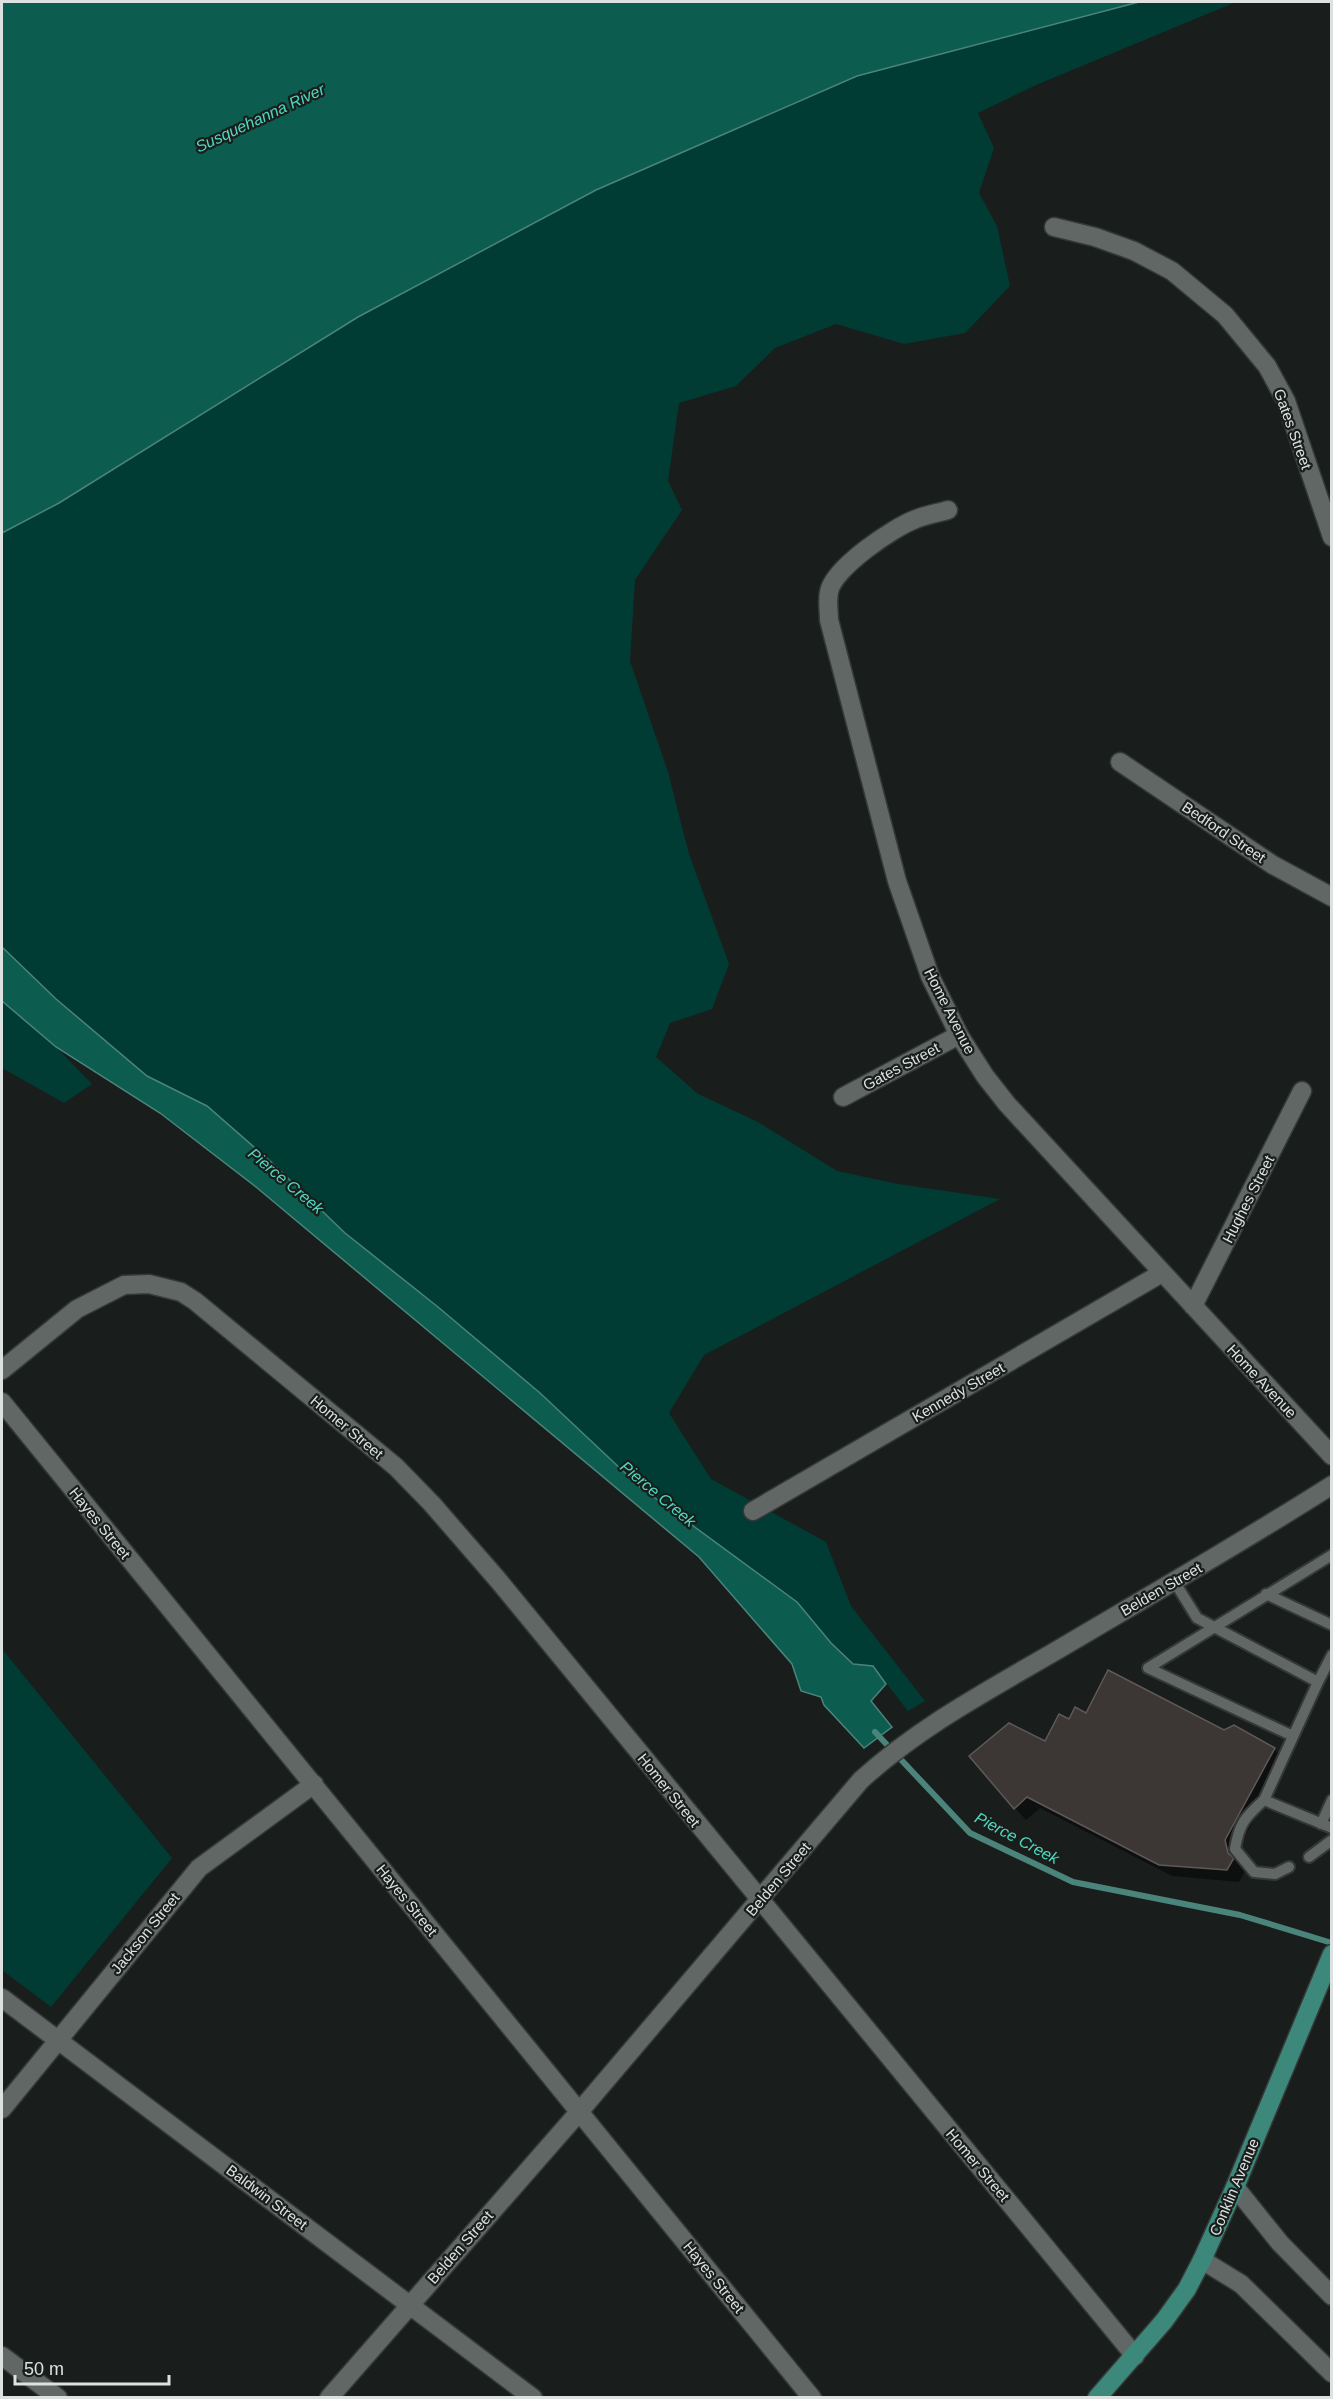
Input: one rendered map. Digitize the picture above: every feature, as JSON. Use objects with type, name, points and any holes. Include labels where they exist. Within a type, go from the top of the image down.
[{"type":"main road","name":"Conklin Avenue","points":[[1097,2397],[1135,2356],[1176,2305],[1202,2260],[1235,2187],[1330,1958]]},
{"type":"street","name":"Gates Street","points":[[1054,227],[1095,237],[1134,251],[1172,271],[1225,315],[1267,366],[1286,401],[1332,537]]},
{"type":"street","name":"Home Avenue","points":[[948,510],[916,519],[896,529],[852,560],[840,572],[829,590],[829,620],[897,881],[930,976],[959,1035],[985,1076],[1007,1104],[1332,1456]]},
{"type":"street","name":"Bedford Street","points":[[1120,762],[1273,865],[1332,897]]},
{"type":"street","name":"Gates Street","points":[[843,1097],[959,1035]]},
{"type":"street","name":"Hughes Street","points":[[1194,1306],[1302,1091]]},
{"type":"street","name":"Kennedy Street","points":[[753,1511],[1162,1273]]},
{"type":"street","name":"Homer Street","points":[[2,1370],[77,1309],[124,1285],[149,1284],[181,1292],[195,1300],[396,1467],[432,1504],[498,1580],[1135,2356]]},
{"type":"street","name":"Hayes Street","points":[[2,1402],[812,2397]]},
{"type":"street","name":"Belden Street","points":[[329,2397],[579,2112],[861,1780],[923,1729],[1258,1533],[1332,1485]]},
{"type":"street","name":"Jackson Street","points":[[2,2109],[199,1868],[314,1784]]},
{"type":"street","name":"Baldwin Street","points":[[2,1998],[533,2397]]},
{"type":"street","points":[[1235,2187],[1280,2243],[1332,2296]]},
{"type":"street","points":[[1202,2260],[1241,2284],[1332,2373]]},
{"type":"street","points":[[2,2356],[58,2397]]},
{"type":"lane","points":[[1293,1736],[1148,1668],[1332,1555]]},
{"type":"lane","points":[[1174,1581],[1197,1618],[1318,1682]]},
{"type":"lane","points":[[1266,1594],[1332,1625]]},
{"type":"lane","points":[[1289,1867],[1275,1874],[1254,1872],[1235,1850],[1238,1830],[1250,1813],[1264,1800],[1332,1655]]},
{"type":"lane","points":[[1264,1800],[1326,1826],[1332,1800]]},
{"type":"lane","points":[[1308,1857],[1332,1840]]},
{"type":"shaded area","points":[[1139,2],[1236,2],[1036,85],[978,113],[994,148],[979,193],[997,226],[1010,286],[965,333],[904,344],[836,324],[775,348],[736,386],[679,403],[668,481],[682,510],[635,580],[630,661],[668,772],[689,854],[729,964],[712,1009],[670,1023],[656,1057],[698,1094],[758,1122],[837,1171],[898,1184],[1000,1199],[704,1355],[669,1413],[711,1479],[826,1542],[851,1606],[925,1701],[908,1711],[873,1666],[853,1664],[705,1537],[640,1487],[540,1393],[345,1233],[269,1160],[207,1107],[147,1076],[56,999],[2,947],[2,533],[59,503],[358,317],[596,190],[857,76]]},
{"type":"shaded area","points":[[2,1001],[56,1047],[92,1084],[64,1103],[2,1068]]},
{"type":"shaded area","points":[[2,1649],[172,1858],[51,2007],[2,1970]]},
{"type":"water","name":"Susquehanna River","points":[[2,2],[1139,2],[857,76],[596,190],[358,317],[59,503],[2,533]]},
{"type":"water","points":[[2,947],[56,999],[147,1076],[207,1106],[269,1160],[345,1233],[540,1393],[640,1487],[797,1602],[831,1643],[853,1664],[873,1666],[886,1684],[871,1701],[892,1727],[864,1748],[824,1705],[821,1697],[801,1691],[792,1664],[699,1557],[256,1187],[160,1113],[56,1047],[2,1001]]},
{"type":"building","points":[[1108,1670],[1224,1730],[1234,1725],[1275,1748],[1225,1840],[1228,1853],[1234,1858],[1227,1870],[1159,1865],[1027,1797],[1014,1809],[969,1756],[1009,1723],[1045,1741],[1059,1714],[1069,1719],[1075,1707],[1086,1713]]},
{"type":"waterway","name":"Pierce Creek","points":[[875,1732],[970,1833],[1073,1882],[1240,1915],[1332,1943]]}]
